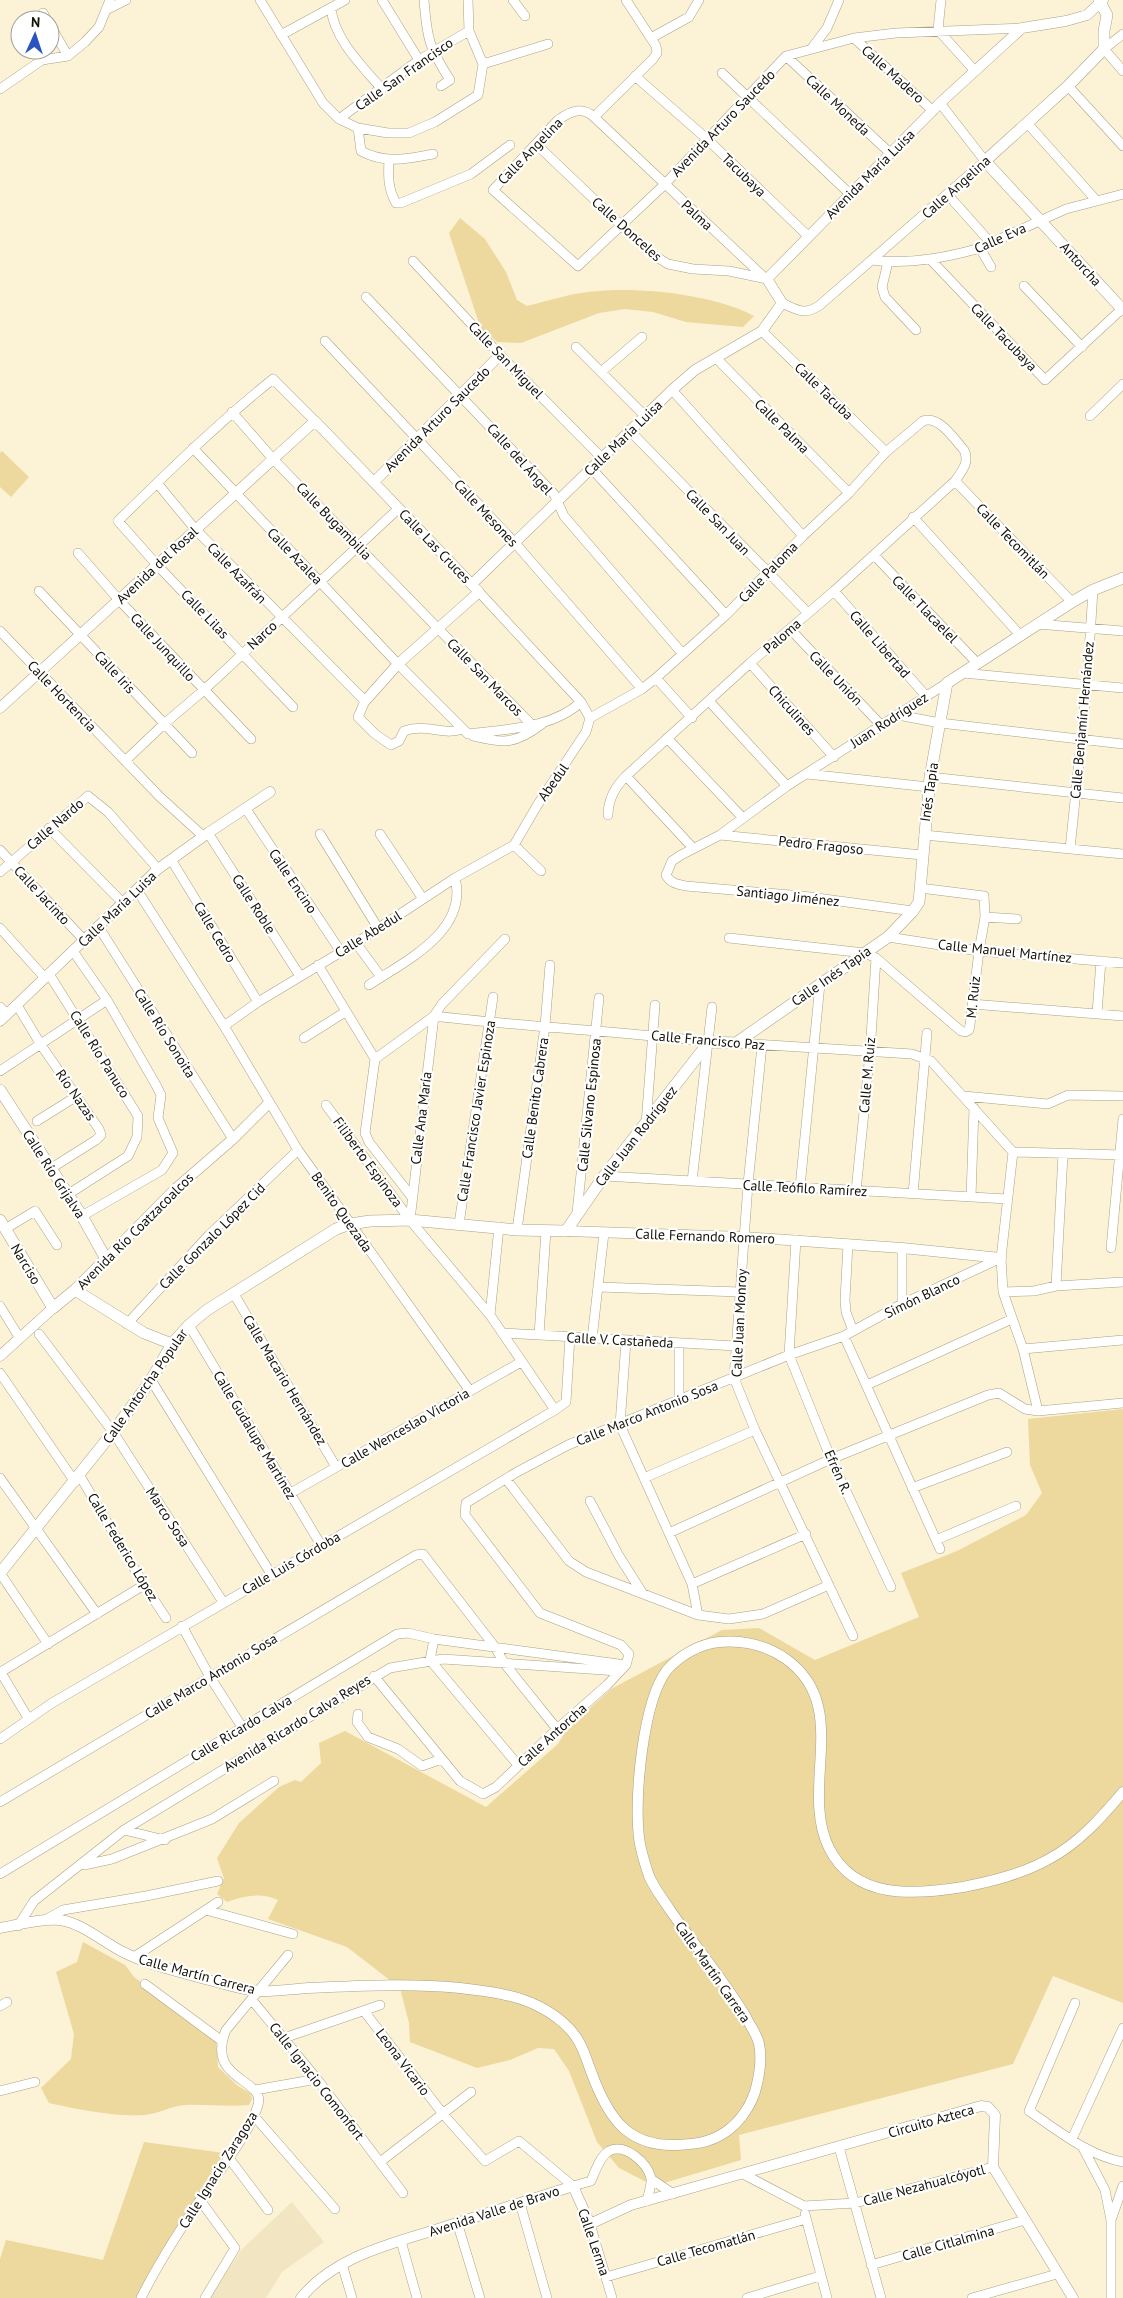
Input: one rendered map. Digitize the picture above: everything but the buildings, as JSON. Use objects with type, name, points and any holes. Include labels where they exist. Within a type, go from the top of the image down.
[{"type":"main road","points":[[1101,1],[1107,15],[1104,31],[1104,49]]},
{"type":"main road","name":"Calle Angelina","points":[[985,161],[1028,124],[1104,49]]},
{"type":"main road","name":"Calle Madero","points":[[985,161],[1040,220]]},
{"type":"main road","name":"Antorcha","points":[[1040,220],[1123,309]]},
{"type":"main road","name":"Juan Rodríguez","points":[[947,683],[1072,602],[1093,590],[1123,578]]},
{"type":"main road","name":"Inés Tapia","points":[[916,907],[920,888],[930,782],[947,683]]},
{"type":"main road","name":"Calle Inés Tapia","points":[[736,1043],[888,937],[916,907]]},
{"type":"main road","name":"Calle Francisco Paz","points":[[709,1042],[736,1043]]},
{"type":"main road","name":"Calle Juan Rodríguez","points":[[566,1232],[577,1213],[604,1176],[646,1125],[709,1042]]},
{"type":"main road","name":"Calle Río Grijalva","points":[[0,1090],[82,1216],[106,1259]]},
{"type":"main road","name":"Calle Fernando Romero","points":[[350,1224],[410,1220],[517,1230],[566,1232]]},
{"type":"main road","name":"Calle Antorcha Popular","points":[[0,1573],[113,1432],[151,1380],[172,1344],[189,1324],[207,1310],[336,1229],[350,1224]]},
{"type":"main road","name":"Narciso","points":[[3,1225],[53,1308]]},
{"type":"main road","name":"Avenida Río Coatzacoalcos","points":[[53,1308],[75,1290],[106,1259]]},
{"type":"main road","points":[[75,1290],[127,1324],[172,1344]]},
{"type":"street","points":[[0,89],[42,60],[68,56],[99,27],[109,4],[126,0]]},
{"type":"street","name":"Calle San Francisco","points":[[260,0],[323,103],[339,119],[358,128],[388,133],[409,133],[435,122],[478,95],[483,64]]},
{"type":"street","points":[[281,35],[345,0]]},
{"type":"street","points":[[382,0],[420,60]]},
{"type":"street","points":[[424,0],[427,35],[433,53],[450,80],[441,86]]},
{"type":"street","points":[[468,0],[470,31],[483,64],[548,44]]},
{"type":"street","points":[[513,0],[525,16]]},
{"type":"street","points":[[594,117],[657,53],[651,38],[626,0]]},
{"type":"street","points":[[651,38],[689,17],[700,0]]},
{"type":"street","points":[[812,48],[828,28],[839,0]]},
{"type":"street","points":[[941,0],[938,30],[974,70]]},
{"type":"street","points":[[938,30],[1022,28],[1066,21],[1087,15],[1101,1]]},
{"type":"street","points":[[331,8],[332,20],[346,43],[382,89]]},
{"type":"street","name":"Avenida María Luisa","points":[[766,279],[974,70],[1022,28]]},
{"type":"street","name":"Avenida Arturo Saucedo","points":[[578,266],[664,185],[786,56],[854,38],[938,30]]},
{"type":"street","name":"Calle San Francisco","points":[[339,119],[420,60],[470,31]]},
{"type":"street","points":[[1123,34],[1104,49],[1123,71]]},
{"type":"street","name":"Calle Madero","points":[[854,38],[937,107],[985,161]]},
{"type":"street","points":[[60,42],[68,56]]},
{"type":"street","name":"Calle Moneda","points":[[786,56],[890,153]]},
{"type":"street","points":[[722,73],[850,194]]},
{"type":"street","name":"Tacubaya","points":[[634,76],[707,139],[808,236]]},
{"type":"street","points":[[1068,86],[1123,146]]},
{"type":"street","name":"Calle Angelina","points":[[578,266],[493,190],[558,120],[568,113],[579,110],[587,111],[594,117]]},
{"type":"street","name":"Palma","points":[[594,117],[664,185],[766,279],[782,303]]},
{"type":"street","points":[[1028,124],[1096,200]]},
{"type":"street","points":[[358,128],[361,151],[372,157],[389,160],[433,154]]},
{"type":"street","name":"Calle Donceles","points":[[536,144],[655,256],[668,264],[693,269],[729,271],[766,279]]},
{"type":"street","points":[[389,160],[388,181],[396,203],[401,203],[471,174],[510,145]]},
{"type":"street","name":"Calle Angelina","points":[[782,303],[800,311],[810,312],[948,195],[985,161]]},
{"type":"street","name":"Calle Eva","points":[[872,260],[888,262],[930,259],[980,248],[1066,209],[1123,194]]},
{"type":"street","points":[[948,195],[990,242]]},
{"type":"street","points":[[980,248],[991,267]]},
{"type":"street","name":"Calle Tacubaya","points":[[930,259],[1045,380],[1123,309]]},
{"type":"street","name":"Calle San Miguel","points":[[412,261],[500,355],[601,457]]},
{"type":"street","points":[[888,262],[882,286],[885,297],[916,330]]},
{"type":"street","points":[[1024,286],[1082,347]]},
{"type":"street","name":"Calle del Ángel","points":[[366,297],[554,494],[564,516],[682,653]]},
{"type":"street","name":"Calle María Luisa","points":[[365,701],[398,664],[438,629],[515,544],[601,457],[695,370],[762,331],[782,303]]},
{"type":"street","name":"Calle Tacuba","points":[[762,331],[886,452]]},
{"type":"street","points":[[601,372],[642,337]]},
{"type":"street","name":"Calle Mesones","points":[[325,342],[515,544],[642,688]]},
{"type":"street","points":[[576,347],[645,416]]},
{"type":"street","name":"Avenida Arturo Saucedo","points":[[374,482],[462,396],[500,355]]},
{"type":"street","name":"Calle Palma","points":[[716,358],[849,493]]},
{"type":"street","name":"Calle Las Cruces","points":[[232,412],[273,379],[475,588],[581,702],[590,718]]},
{"type":"street","points":[[1090,416],[1123,384]]},
{"type":"street","points":[[672,390],[804,536]]},
{"type":"street","points":[[157,483],[232,412]]},
{"type":"street","name":"Calle Bugambilia","points":[[232,412],[273,459],[438,629]]},
{"type":"street","name":"Calle Paloma","points":[[590,718],[656,678],[768,574],[849,493],[886,452],[923,421],[930,419],[937,421],[964,450],[967,456],[966,462]]},
{"type":"street","name":"Avenida del Rosal","points":[[0,708],[315,421]]},
{"type":"street","name":"Calle San Juan","points":[[630,430],[808,613]]},
{"type":"street","name":"Calle Azalea","points":[[192,448],[465,732]]},
{"type":"street","name":"Paloma","points":[[608,815],[608,805],[617,785],[626,776],[955,481],[964,469],[966,462]]},
{"type":"street","points":[[591,468],[726,615]]},
{"type":"street","name":"Calle Tecomitlán","points":[[955,481],[1072,602]]},
{"type":"street","name":"Calle Lilas","points":[[157,483],[118,521],[157,565],[293,707]]},
{"type":"street","name":"Calle Azafrán","points":[[157,483],[195,529],[365,701]]},
{"type":"street","name":"Narco","points":[[125,761],[204,690],[398,508]]},
{"type":"street","points":[[913,517],[1020,634]]},
{"type":"street","name":"Calle Junquillo","points":[[78,553],[119,600],[251,739]]},
{"type":"street","name":"Calle Tlacaelel","points":[[874,555],[977,663]]},
{"type":"street","name":"Calle Benjamín Hernández","points":[[1070,849],[1087,684],[1093,590]]},
{"type":"street","name":"Calle Iris","points":[[39,591],[192,753]]},
{"type":"street","name":"Calle Libertad","points":[[834,591],[926,696]]},
{"type":"street","points":[[1037,624],[1123,631]]},
{"type":"street","name":"Calle San Marcos","points":[[438,629],[532,725]]},
{"type":"street","name":"Calle Unión","points":[[791,630],[881,725]]},
{"type":"street","name":"Calle Hortencia","points":[[0,631],[125,761]]},
{"type":"street","name":"Chiculines","points":[[750,663],[834,757]]},
{"type":"street","points":[[963,673],[1123,688]]},
{"type":"street","points":[[656,678],[692,718]]},
{"type":"street","name":"Juan Rodríguez","points":[[666,875],[672,862],[693,848],[720,835],[742,817],[787,786],[947,683]]},
{"type":"street","points":[[365,701],[358,717],[375,734],[391,745],[399,741],[404,731],[415,728],[432,728],[452,733],[543,723],[571,711],[581,702]]},
{"type":"street","points":[[709,702],[787,786]]},
{"type":"street","points":[[898,715],[940,723],[1123,744]]},
{"type":"street","name":"Abedul","points":[[514,845],[538,804],[586,732],[590,718]]},
{"type":"street","points":[[465,732],[492,741],[508,741],[525,737],[543,723]]},
{"type":"street","points":[[667,738],[742,817]]},
{"type":"street","points":[[125,761],[160,797],[206,834]]},
{"type":"street","points":[[807,774],[1123,798]]},
{"type":"street","points":[[626,776],[693,848]]},
{"type":"street","name":"Calle María Luisa","points":[[2,1014],[17,1005],[158,869],[172,861],[206,834],[270,792]]},
{"type":"street","name":"Calle Nardo","points":[[0,872],[88,796],[108,812],[158,869]]},
{"type":"street","name":"Calle Encino","points":[[246,809],[341,952]]},
{"type":"street","points":[[49,828],[122,903]]},
{"type":"street","name":"Calle Roble","points":[[206,834],[300,976]]},
{"type":"street","points":[[320,834],[378,928]]},
{"type":"street","points":[[380,834],[423,899]]},
{"type":"street","name":"Pedro Fragoso","points":[[720,835],[922,855]]},
{"type":"street","points":[[924,835],[1123,854]]},
{"type":"street","points":[[514,845],[541,870]]},
{"type":"street","name":"Calle Abedul","points":[[224,1026],[258,1002],[356,943],[455,878],[514,845]]},
{"type":"street","name":"Calle Jacinto","points":[[0,850],[84,940]]},
{"type":"street","name":"Calle Cedro","points":[[172,861],[258,1002]]},
{"type":"street","name":"Santiago Jiménez","points":[[666,875],[675,884],[686,886],[916,907]]},
{"type":"street","points":[[369,986],[434,939],[449,924],[458,900],[455,878]]},
{"type":"street","name":"M. Ruiz","points":[[876,958],[961,1032],[969,1030],[985,917],[984,896],[920,888]]},
{"type":"street","name":"Benito Quezada","points":[[137,890],[224,1026],[298,1150],[470,1391]]},
{"type":"street","points":[[985,917],[1017,919]]},
{"type":"street","name":"Calle Río Sonoita","points":[[98,926],[232,1139]]},
{"type":"street","name":"Calle Río Panuco","points":[[0,928],[47,976],[79,1019],[138,1116],[137,1138],[128,1156],[67,1195]]},
{"type":"street","name":"Calle Manuel Martínez","points":[[888,937],[979,951],[1123,963]]},
{"type":"street","points":[[729,938],[865,953],[876,958]]},
{"type":"street","points":[[375,1059],[434,1016],[442,1004],[505,939]]},
{"type":"street","points":[[356,943],[381,977]]},
{"type":"street","points":[[73,951],[106,1000],[161,1095],[158,1118],[173,1153],[162,1170],[82,1216]]},
{"type":"street","name":"Calle M. Ruiz","points":[[856,1190],[870,1053],[876,958]]},
{"type":"street","points":[[1097,1013],[1102,961]]},
{"type":"street","points":[[318,965],[375,1059],[365,1133],[369,1142],[411,1196]]},
{"type":"street","name":"Calle Benito Cabrera","points":[[517,1230],[545,1026],[550,965]]},
{"type":"street","points":[[800,1187],[820,984]]},
{"type":"street","name":"Calle Francisco Javier Espinoza","points":[[459,1224],[493,997]]},
{"type":"street","name":"Calle Silvano Espinosa","points":[[577,1213],[600,998]]},
{"type":"street","points":[[0,1071],[106,1000]]},
{"type":"street","points":[[972,1004],[1123,1016]]},
{"type":"street","name":"Río Nazas","points":[[17,1005],[41,1045],[99,1129],[100,1135],[50,1169]]},
{"type":"street","points":[[646,1125],[655,1005]]},
{"type":"street","points":[[692,1181],[712,1007]]},
{"type":"street","points":[[304,1038],[345,1012]]},
{"type":"street","name":"Calle Francisco Paz","points":[[434,1016],[490,1023],[597,1030],[709,1042]]},
{"type":"street","name":"Calle Ana María","points":[[410,1220],[411,1196],[434,1016]]},
{"type":"street","points":[[913,1194],[927,1034]]},
{"type":"street","name":"Calle Francisco Paz","points":[[736,1043],[870,1053],[912,1054],[924,1057]]},
{"type":"street","name":"Calle Juan Monroy","points":[[762,1045],[748,1184],[734,1378],[755,1430],[853,1636]]},
{"type":"street","points":[[924,1057],[931,1061],[964,1096],[1013,1152],[1121,1155]]},
{"type":"street","points":[[38,1121],[77,1096]]},
{"type":"street","points":[[964,1096],[1048,1104],[1068,1096],[1123,1096]]},
{"type":"street","name":"Avenida Río Coatzacoalcos","points":[[106,1259],[173,1190],[269,1104]]},
{"type":"street","name":"Filiberto Espinoza","points":[[326,1105],[410,1220],[490,1315],[555,1410]]},
{"type":"street","points":[[971,1197],[974,1108]]},
{"type":"street","points":[[1112,1248],[1123,1119]]},
{"type":"street","name":"Calle Gonzalo López Cid","points":[[127,1324],[209,1235],[298,1150]]},
{"type":"street","points":[[1013,1152],[1001,1258],[1003,1292],[1023,1349],[1038,1411]]},
{"type":"street","points":[[1056,1286],[1064,1154]]},
{"type":"street","name":"Calle Teófilo Ramírez","points":[[604,1176],[1007,1199]]},
{"type":"street","points":[[3,1225],[35,1211],[57,1244]]},
{"type":"street","points":[[490,1315],[499,1227]]},
{"type":"street","points":[[539,1335],[546,1231]]},
{"type":"street","name":"Calle Fernando Romero","points":[[566,1232],[796,1240],[1001,1258]]},
{"type":"street","points":[[592,1339],[604,1233]]},
{"type":"street","points":[[789,1355],[796,1240]]},
{"type":"street","points":[[848,1244],[845,1300],[846,1312],[853,1331]]},
{"type":"street","points":[[902,1248],[902,1304]]},
{"type":"street","name":"Simón Blanco","points":[[844,1336],[902,1304],[1001,1258]]},
{"type":"street","points":[[1003,1292],[1034,1291],[1056,1286],[1123,1282]]},
{"type":"street","points":[[599,1287],[740,1292]]},
{"type":"street","name":"Calle Macario Hernández","points":[[234,1294],[336,1467]]},
{"type":"street","points":[[0,1306],[19,1337]]},
{"type":"street","name":"Avenida Río Coatzacoalcos","points":[[0,1356],[53,1308]]},
{"type":"street","points":[[867,1385],[1012,1319]]},
{"type":"street","name":"Calle Gudalupe Martínez","points":[[189,1324],[322,1545]]},
{"type":"street","name":"Marco Sosa","points":[[39,1334],[113,1432],[223,1602]]},
{"type":"street","name":"Calle V. Castañeda","points":[[504,1334],[736,1346]]},
{"type":"street","points":[[844,1336],[938,1545],[1016,1506]]},
{"type":"street","name":"Calle Marco Antonio Sosa","points":[[626,1665],[629,1654],[621,1645],[540,1613],[464,1511],[466,1503],[568,1445],[789,1355],[844,1336]]},
{"type":"street","points":[[555,1410],[566,1402],[570,1337]]},
{"type":"street","points":[[1023,1349],[1123,1340]]},
{"type":"street","points":[[626,1341],[620,1425],[692,1584],[698,1615]]},
{"type":"street","points":[[679,1344],[679,1400]]},
{"type":"street","name":"Efrén R.","points":[[789,1355],[832,1459],[891,1587]]},
{"type":"street","name":"Calle Wenceslao Victoria","points":[[290,1494],[521,1362]]},
{"type":"street","name":"Calle Federico López","points":[[0,1373],[77,1479],[166,1618]]},
{"type":"street","points":[[151,1380],[272,1574]]},
{"type":"street","points":[[669,1533],[832,1459],[988,1395],[999,1393],[1025,1409],[1038,1411],[1123,1402]]},
{"type":"street","name":"Calle Luis Córdoba","points":[[0,1739],[28,1718],[182,1626],[555,1410]]},
{"type":"street","points":[[644,1478],[755,1430]]},
{"type":"street","points":[[912,1488],[1006,1452]]},
{"type":"street","points":[[0,1478],[97,1614]]},
{"type":"street","points":[[506,1479],[569,1562],[586,1572],[698,1615],[729,1619],[763,1614],[829,1585]]},
{"type":"street","points":[[590,1501],[619,1556],[643,1594]]},
{"type":"street","points":[[692,1584],[806,1534]]},
{"type":"street","name":"Calle Marco Antonio Sosa","points":[[0,1802],[416,1555],[424,1554],[495,1647]]},
{"type":"street","points":[[0,1573],[48,1644]]},
{"type":"street","points":[[28,1718],[0,1672],[144,1585]]},
{"type":"street","points":[[182,1626],[210,1677],[242,1727]]},
{"type":"street","name":"Calle Ricardo Calva","points":[[0,1874],[397,1634],[408,1633],[434,1639],[626,1665]]},
{"type":"street","points":[[434,1639],[430,1660],[518,1765]]},
{"type":"street","name":"Calle Martín Carrera","points":[[0,1928],[42,1921],[68,1921],[134,1957],[255,1996],[414,1984],[483,1990],[514,1997],[537,2005],[567,2026],[580,2041],[599,2094],[612,2118],[631,2136],[663,2146],[702,2144],[730,2129],[743,2115],[755,2095],[760,2058],[758,2040],[736,2001],[651,1882],[639,1839],[639,1788],[651,1705],[657,1686],[670,1667],[688,1652],[713,1642],[741,1642],[764,1646],[783,1656],[802,1672],[819,1708],[822,1738],[818,1791],[822,1828],[830,1852],[849,1873],[877,1889],[907,1894],[931,1892],[1016,1875],[1072,1845],[1101,1818],[1123,1792]]},
{"type":"street","points":[[495,1647],[504,1664],[557,1729]]},
{"type":"street","name":"Avenida Ricardo Calva Reyes","points":[[18,1926],[34,1901],[124,1830],[390,1668],[443,1658],[618,1671]]},
{"type":"street","points":[[618,1671],[626,1665]]},
{"type":"street","name":"Calle Antorcha","points":[[442,1760],[460,1781],[483,1794],[496,1787],[557,1729],[608,1685],[618,1671]]},
{"type":"street","points":[[358,1714],[357,1722],[368,1737],[398,1749],[422,1766],[442,1760],[374,1676]]},
{"type":"street","points":[[82,1865],[112,1860],[165,1840],[212,1819],[274,1781]]},
{"type":"street","points":[[124,1830],[165,1840]]},
{"type":"street","points":[[42,1921],[63,1910],[146,1896],[218,1881]]},
{"type":"street","points":[[134,1957],[218,1902]]},
{"type":"street","points":[[206,1910],[293,1934]]},
{"type":"street","points":[[145,1984],[222,2041],[226,2030],[288,1955]]},
{"type":"street","name":"Calle Ignacio Comonfort","points":[[255,1996],[284,2038],[403,2193]]},
{"type":"street","points":[[1075,2003],[1029,2111],[1083,2148],[1107,2159],[1123,2162]]},
{"type":"street","points":[[284,2038],[380,2005]]},
{"type":"street","name":"Leona Vicario","points":[[364,2011],[443,2114],[485,2161],[519,2141],[573,2186]]},
{"type":"street","points":[[1072,2139],[1123,2028]]},
{"type":"street","name":"Calle Ignacio Zaragoza","points":[[141,2298],[154,2273],[254,2116],[259,2103],[259,2096],[256,2090],[228,2070],[222,2060],[222,2041]]},
{"type":"street","points":[[256,2090],[317,2079]]},
{"type":"street","points":[[0,2091],[36,2082]]},
{"type":"street","points":[[380,2162],[471,2092]]},
{"type":"street","name":"Circuito Azteca","points":[[590,2224],[631,2205],[974,2108],[988,2107],[995,2115],[993,2168]]},
{"type":"street","points":[[254,2116],[335,2209]]},
{"type":"street","points":[[839,2147],[881,2298]]},
{"type":"street","points":[[1083,2148],[1105,2190],[1111,2220],[1111,2298]]},
{"type":"street","name":"Avenida Valle de Bravo","points":[[301,2298],[324,2276],[342,2264],[457,2222],[591,2181],[600,2162],[609,2152],[620,2149],[633,2154],[644,2165],[651,2179]]},
{"type":"street","points":[[228,2158],[268,2210]]},
{"type":"street","points":[[993,2168],[1070,2296]]},
{"type":"street","name":"Calle Nezahualcóyotl","points":[[804,2206],[855,2203],[993,2168]]},
{"type":"street","points":[[743,2174],[804,2206],[826,2298]]},
{"type":"street","points":[[647,2201],[651,2179],[673,2194]]},
{"type":"street","name":"Calle Lerma","points":[[573,2186],[590,2224],[612,2298]]},
{"type":"street","points":[[1111,2220],[1123,2186]]},
{"type":"street","points":[[200,2200],[235,2248],[205,2298]]},
{"type":"street","points":[[520,2203],[547,2298]]},
{"type":"street","name":"Calle Tecomatlán","points":[[606,2278],[806,2219]]},
{"type":"street","name":"Calle Citlalmina","points":[[871,2265],[1025,2220]]},
{"type":"street","points":[[457,2222],[480,2298]]},
{"type":"street","points":[[401,2241],[417,2298]]},
{"type":"street","points":[[342,2264],[352,2298]]},
{"type":"street","points":[[972,2298],[1057,2274]]},
{"type":"street","points":[[748,2298],[820,2276]]},
{"type":"shaded area","points":[[460,218],[485,239],[506,272],[517,300],[527,306],[581,293],[636,290],[699,298],[720,303],[754,316],[743,327],[686,322],[653,312],[625,309],[599,313],[521,343],[497,342],[480,326],[449,233]]},
{"type":"shaded area","points":[[2,451],[29,477],[11,497],[0,487],[0,453]]},
{"type":"shaded area","points":[[1123,1409],[1123,2003],[1053,1976],[1013,2064],[739,2135],[741,2160],[654,2186],[619,2168],[597,2142],[569,2071],[554,2049],[538,2048],[510,2060],[477,2068],[410,2042],[409,2023],[400,1988],[347,1947],[268,1919],[278,1900],[265,1896],[252,1896],[227,1902],[217,1894],[224,1878],[217,1858],[239,1823],[279,1787],[295,1780],[301,1782],[321,1763],[319,1743],[345,1731],[486,1807],[558,1744],[567,1729],[611,1689],[722,1630],[759,1628],[815,1660],[919,1617],[901,1573],[957,1551],[1026,1515],[1042,1493],[1030,1465],[1028,1419]]},
{"type":"shaded area","points":[[83,1942],[125,1965],[134,1977],[216,2038],[218,2067],[238,2086],[250,2093],[252,2099],[249,2105],[185,2105],[149,2114],[121,2115],[49,2103],[41,2088],[71,2059],[74,2034],[56,1972],[77,1962]]},
{"type":"shaded area","points":[[144,2142],[224,2153],[150,2271],[137,2298],[0,2298],[0,2259],[6,2240],[103,2260]]},
{"type":"shaded area","points":[[292,2202],[324,2242],[282,2272],[266,2298],[210,2298],[241,2250]]}]
